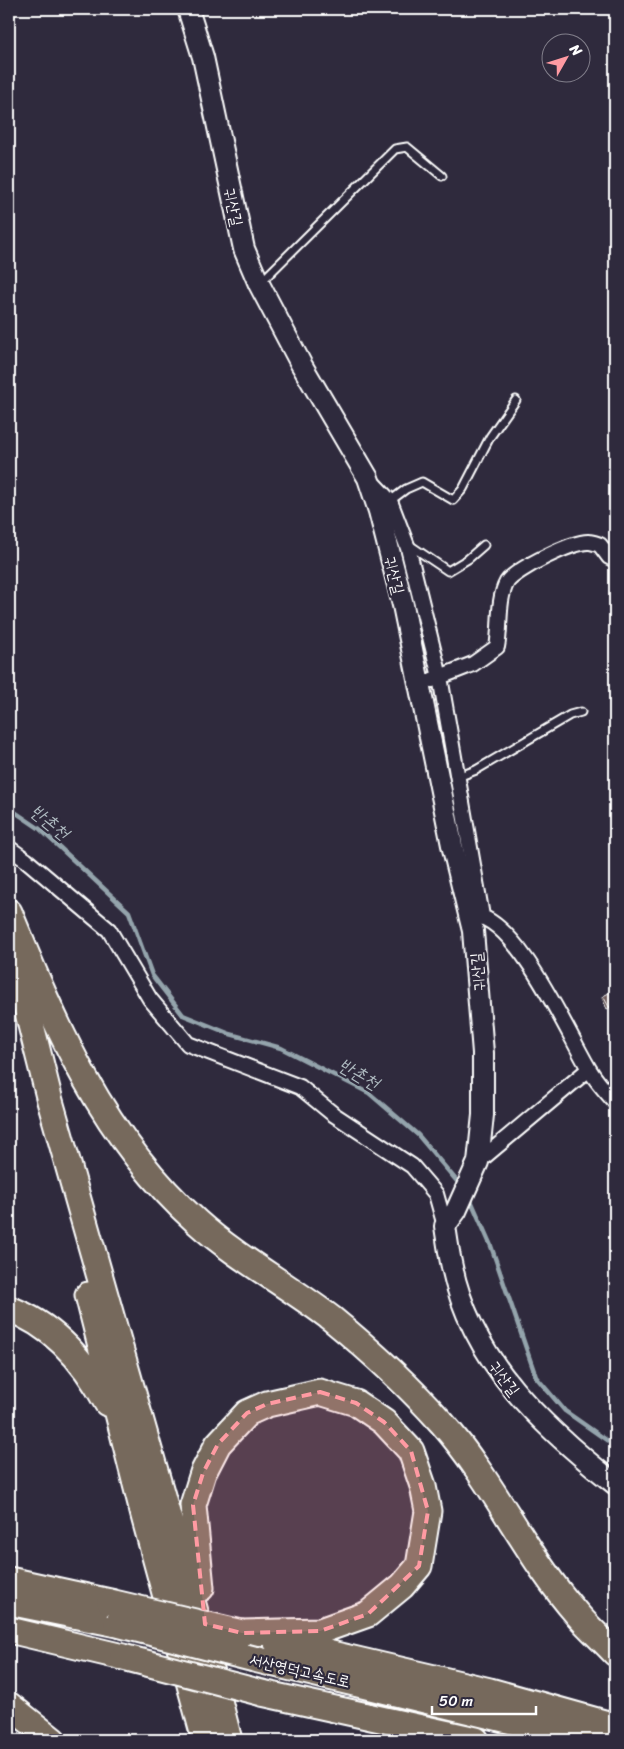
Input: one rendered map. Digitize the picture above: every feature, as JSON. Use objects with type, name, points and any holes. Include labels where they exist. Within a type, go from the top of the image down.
[{"type":"highway","points":[[9,912],[53,1019],[84,1080],[126,1145],[197,1222],[221,1242],[332,1320],[383,1364],[442,1423],[492,1488],[533,1553],[577,1614],[615,1653]]},
{"type":"highway","points":[[9,938],[43,1095],[144,1516]]},
{"type":"highway","points":[[9,988],[43,1095],[209,1662],[229,1740]]},
{"type":"highway","points":[[9,1309],[29,1316],[57,1336],[93,1377],[114,1415],[144,1516],[205,1740]]},
{"type":"highway","points":[[209,1662],[193,1505],[203,1473],[218,1444],[247,1413],[267,1404],[320,1392],[356,1402],[384,1422],[412,1451],[428,1510],[419,1566],[402,1586],[368,1614],[320,1630],[242,1633]]},
{"type":"highway","points":[[14,1579],[114,1613],[242,1633],[490,1691],[615,1726]]},
{"type":"highway","name":"서산영덕고속도로","points":[[9,1602],[114,1613],[254,1659],[591,1740]]},
{"type":"highway","name":"서산영덕고속도로","points":[[9,1630],[122,1656],[262,1693],[476,1740]]},
{"type":"highway","points":[[9,1705],[53,1740]]},
{"type":"street","name":"귀산길","points":[[188,9],[203,56],[242,240],[259,284],[301,364],[368,478],[379,511],[403,606],[452,845],[476,915],[473,931],[483,1053],[483,1115],[475,1168],[451,1219],[452,1268],[460,1296],[473,1329],[510,1388],[534,1415],[577,1454],[615,1484]]},
{"type":"street","points":[[368,478],[390,501],[406,542],[440,677],[458,777],[476,915],[506,932],[519,949],[589,1069],[615,1102]]},
{"type":"street","points":[[419,684],[473,664],[497,647],[501,606],[507,583],[520,569],[555,552],[588,542],[600,545],[609,557],[615,560]]},
{"type":"street","points":[[9,848],[26,860],[109,930],[150,998],[188,1044],[300,1087],[333,1114],[412,1166],[436,1194],[451,1219]]},
{"type":"street","points":[[475,1168],[589,1069]]},
{"type":"lane","points":[[259,284],[395,149],[407,147],[442,176]]},
{"type":"lane","points":[[390,501],[406,489],[422,482],[453,500],[463,489],[490,437],[516,400]]},
{"type":"lane","points":[[406,542],[448,571],[468,560],[484,545]]},
{"type":"lane","points":[[458,777],[476,770],[570,715],[581,712]]},
{"type":"highlighted area","points":[[320,1392],[356,1403],[384,1422],[411,1451],[428,1511],[419,1566],[368,1614],[320,1631],[242,1633],[205,1624],[193,1505],[203,1473],[218,1444],[247,1413],[267,1404]]},
{"type":"building","points":[[613,991],[615,1004],[609,1007],[603,996]]},
{"type":"waterway","name":"반촌천","points":[[9,808],[40,829],[129,912],[152,975],[183,1015],[230,1034],[281,1048],[369,1093],[418,1135],[461,1186]]},
{"type":"waterway","name":"반촌천","points":[[469,1196],[491,1246],[536,1377],[565,1411],[615,1446]]}]
